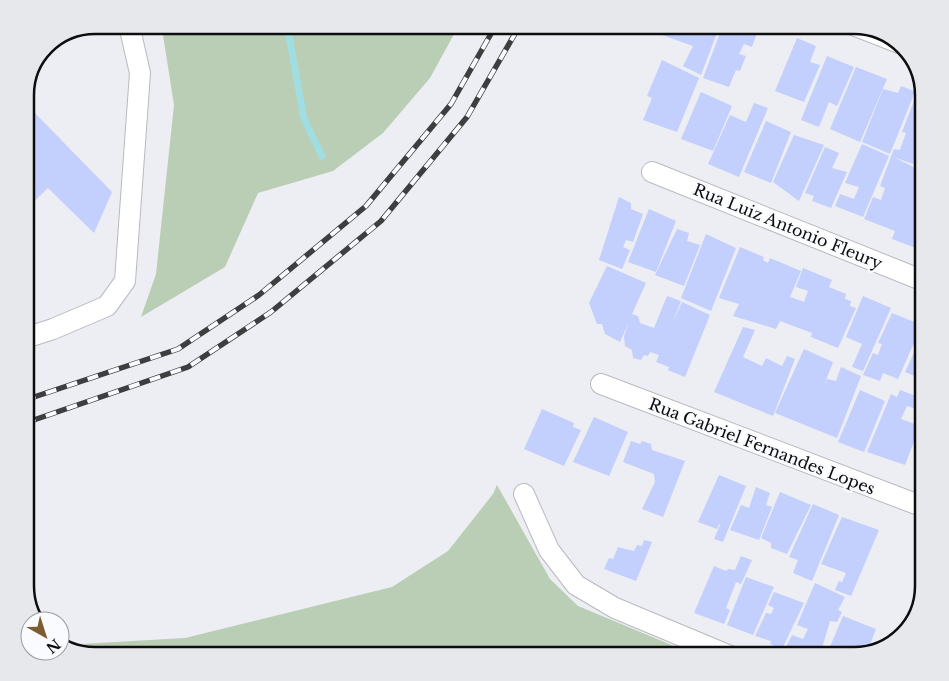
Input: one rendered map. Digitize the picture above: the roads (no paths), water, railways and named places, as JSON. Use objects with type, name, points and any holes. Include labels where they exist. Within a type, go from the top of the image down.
[{"type":"street","points":[[34,335],[108,306],[125,281],[140,72],[131,34]]},
{"type":"street","name":"Rua Luiz Antonio Fleury","points":[[652,172],[915,277]]},
{"type":"street","name":"Rua Gabriel Fernandes Lopes","points":[[601,384],[915,504]]},
{"type":"street","points":[[524,494],[549,550],[576,585],[615,608],[708,647]]},
{"type":"waterway","points":[[289,34],[304,119],[322,156]]},
{"type":"railway","points":[[34,397],[178,349],[259,295],[366,206],[451,104],[491,34]]},
{"type":"railway","points":[[34,420],[188,367],[271,312],[381,221],[467,117],[515,34]]}]
